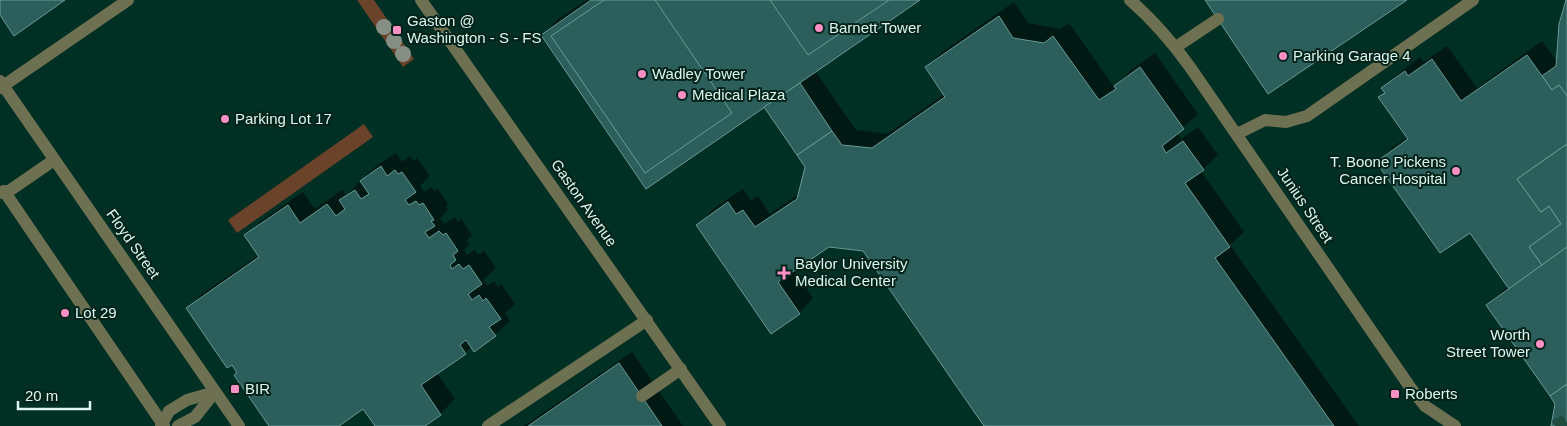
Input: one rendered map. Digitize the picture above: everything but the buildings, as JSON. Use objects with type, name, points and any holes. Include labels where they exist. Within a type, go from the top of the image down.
[{"type":"street","points":[[1,85],[128,0]]},
{"type":"street","name":"Gaston Avenue","points":[[421,0],[720,426]]},
{"type":"street","name":"Junius Street","points":[[1130,0],[1148,16],[1176,48],[1410,387],[1425,406],[1455,426]]},
{"type":"street","points":[[1237,134],[1265,120],[1286,122],[1307,116],[1473,0]]},
{"type":"street","points":[[1176,48],[1218,19]]},
{"type":"street","name":"Floyd Street","points":[[1,85],[239,426]]},
{"type":"street","points":[[54,160],[9,191],[2,192],[166,426]]},
{"type":"street","points":[[488,426],[647,320]]},
{"type":"street","points":[[642,396],[681,368]]},
{"type":"street","points":[[166,426],[169,411],[187,400],[216,392]]},
{"type":"street","points":[[178,426],[195,417],[216,392]]},
{"type":"shaded area","points":[[357,0],[374,0],[414,59],[403,67]]},
{"type":"shaded area","points":[[364,124],[373,137],[237,233],[228,220]]},
{"type":"tunnel","points":[[1555,426],[1567,419]]},
{"type":"place","name":"Barnett Tower","points":[[819,28]]},
{"type":"place","name":"Gaston @ Washington - S - FS","points":[[397,30]]},
{"type":"place","name":"Parking Garage 4","points":[[1283,56]]},
{"type":"place","name":"Wadley Tower","points":[[642,74]]},
{"type":"place","name":"Medical Plaza","points":[[682,95]]},
{"type":"place","name":"Parking Lot 17","points":[[225,119]]},
{"type":"place","name":"T. Boone Pickens Cancer Hospital","points":[[1456,171]]},
{"type":"place","name":"Baylor University Medical Center","points":[[784,273]]},
{"type":"place","name":"Lot 29","points":[[65,313]]},
{"type":"place","name":"Worth Street Tower","points":[[1540,344]]},
{"type":"place","name":"BIR","points":[[235,389]]},
{"type":"place","name":"Roberts","points":[[1395,394]]}]
